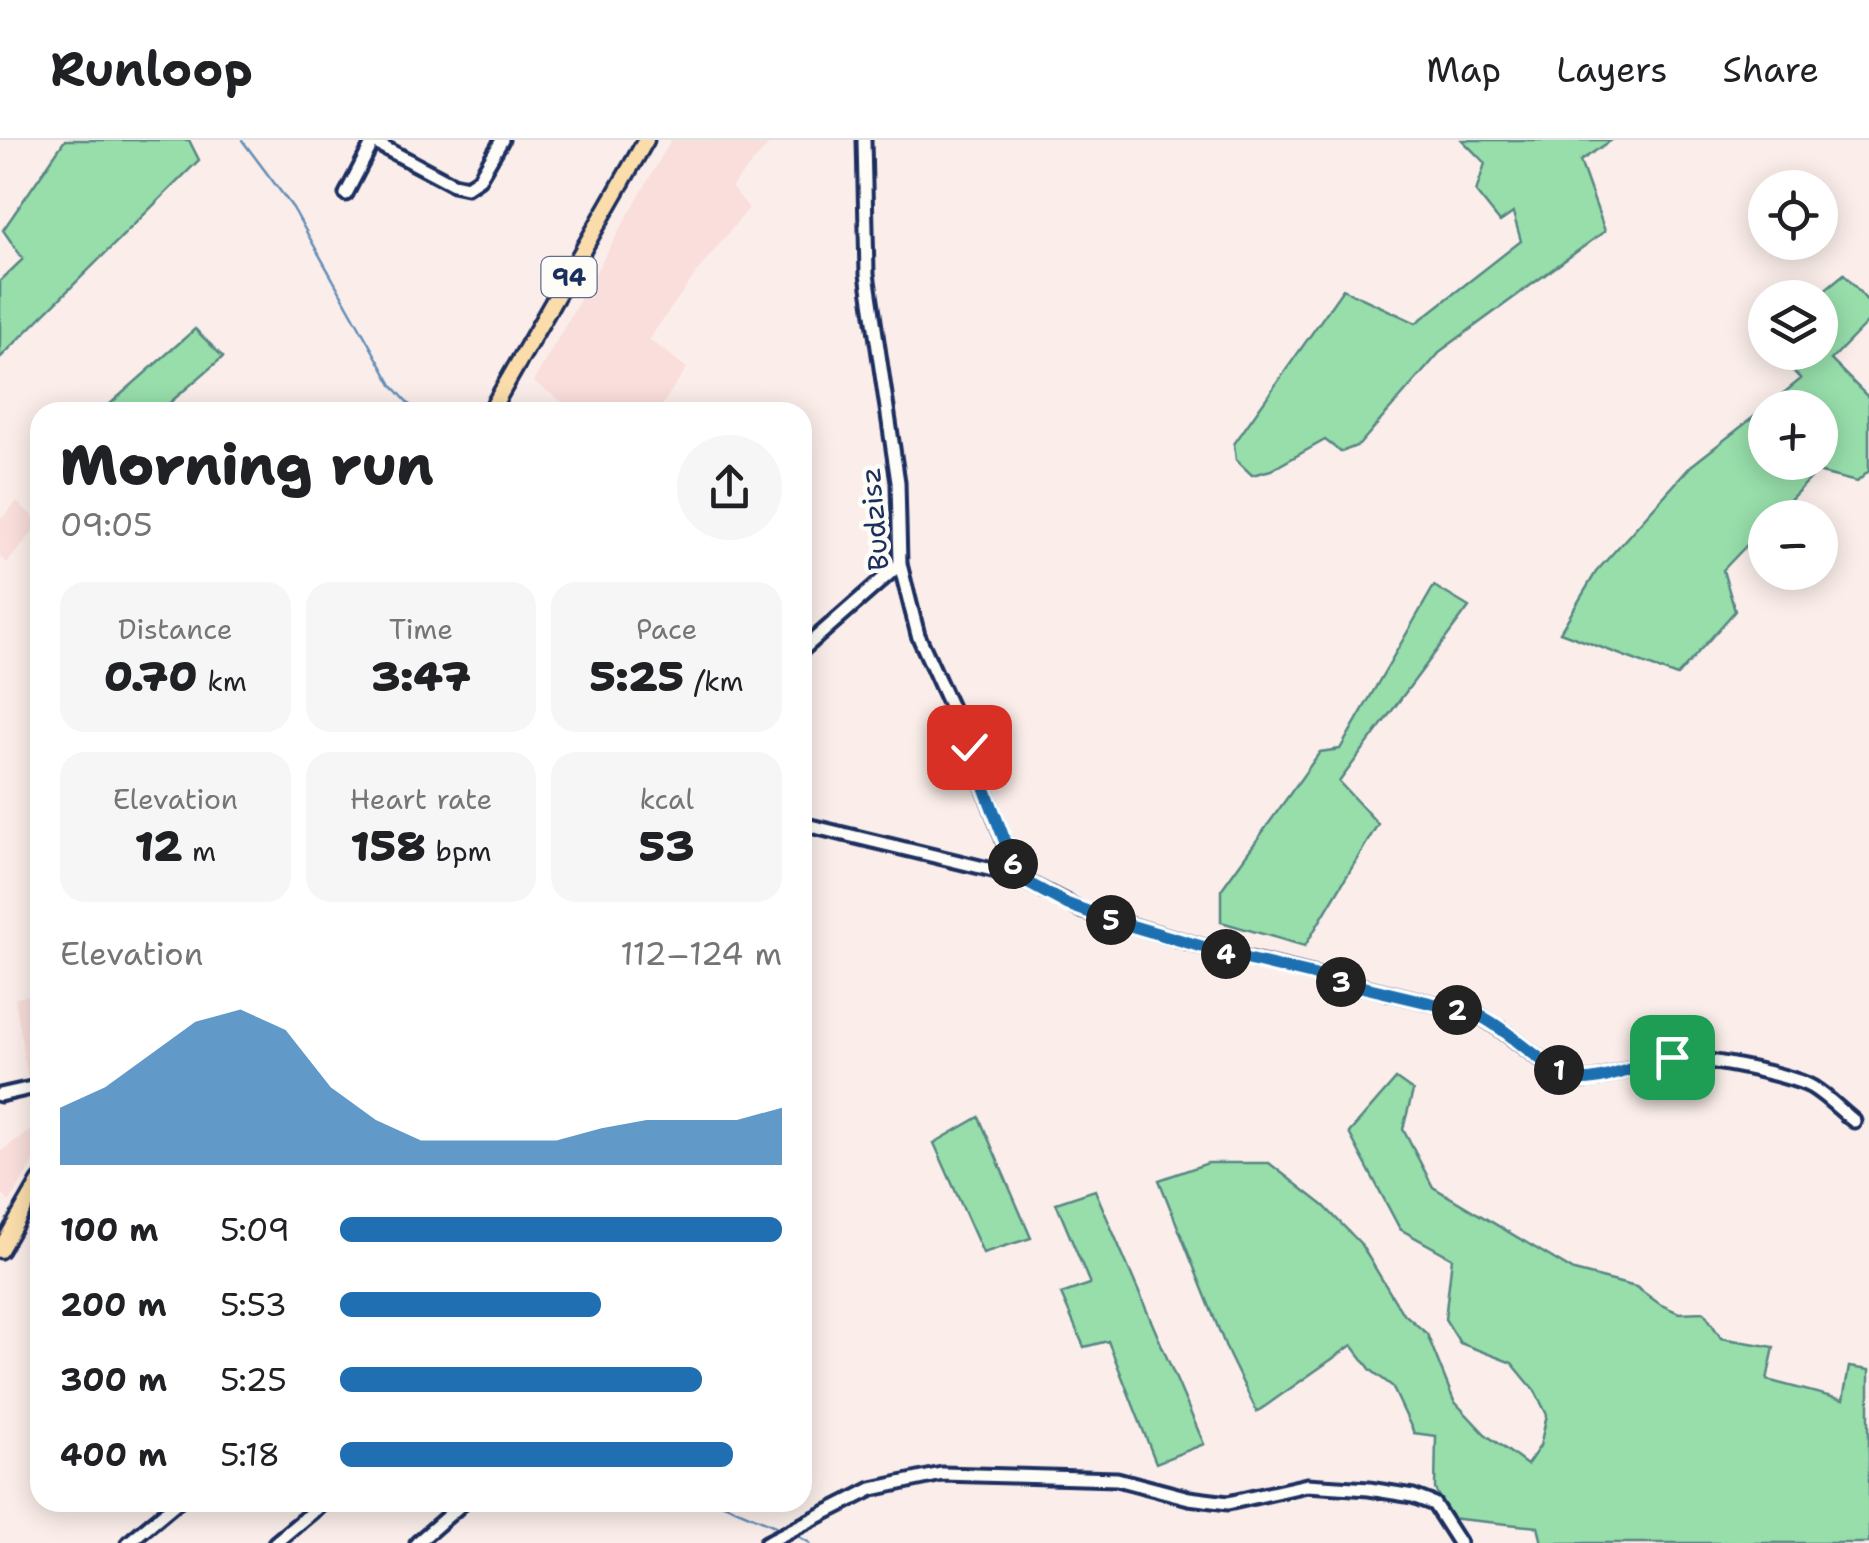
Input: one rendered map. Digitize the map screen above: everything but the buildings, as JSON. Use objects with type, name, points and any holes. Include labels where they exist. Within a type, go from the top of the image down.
[{"type":"main road","name":"94","points":[[496,402],[646,140]]},
{"type":"main road","points":[[0,1250],[30,1199]]},
{"type":"main road","points":[[0,1264],[30,1213]]},
{"type":"street","points":[[346,194],[372,140],[453,184],[466,186],[473,184],[502,140]]},
{"type":"street","name":"Budzisz","points":[[864,140],[868,274],[898,482],[900,564],[918,634],[979,773],[1014,865],[1013,875]]},
{"type":"street","points":[[812,641],[900,564]]},
{"type":"street","points":[[812,826],[1013,875],[1067,904],[1234,956],[1476,1014],[1579,1080],[1664,1058],[1692,1058],[1802,1082],[1854,1121]]},
{"type":"street","points":[[0,1095],[30,1088]]},
{"type":"street","points":[[766,1543],[872,1489],[942,1474],[1117,1478],[1189,1498],[1228,1502],[1307,1486],[1396,1493],[1434,1504],[1459,1543]]},
{"type":"street","points":[[128,1543],[165,1512]]},
{"type":"street","points":[[275,1543],[312,1512]]},
{"type":"street","points":[[417,1543],[453,1512]]},
{"type":"shaded area","points":[[671,140],[773,140],[731,187],[749,208],[649,339],[687,368],[664,402],[563,402],[533,382]]},
{"type":"shaded area","points":[[17,501],[30,514],[30,536],[7,563],[0,557],[0,520]]},
{"type":"shaded area","points":[[30,995],[28,1082],[15,998]]},
{"type":"shaded area","points":[[30,1130],[30,1168],[9,1202],[0,1191],[0,1152]]},
{"type":"green space","points":[[65,140],[189,140],[199,160],[0,358],[0,281],[23,259],[3,230]]},
{"type":"green space","points":[[1462,140],[1612,140],[1580,161],[1605,231],[1442,350],[1359,445],[1341,452],[1325,440],[1271,470],[1252,475],[1236,460],[1234,444],[1343,289],[1416,323],[1521,241],[1513,213],[1500,222],[1476,192],[1485,163]]},
{"type":"green space","points":[[1844,274],[1869,303],[1869,321],[1838,353],[1837,280]]},
{"type":"green space","points":[[195,329],[223,357],[171,402],[112,402]]},
{"type":"green space","points":[[1838,367],[1869,398],[1869,471],[1857,482],[1838,477],[1838,390],[1787,390],[1801,379],[1792,370]]},
{"type":"green space","points":[[1748,421],[1748,480],[1809,480],[1790,500],[1748,500],[1748,544],[1723,570],[1735,611],[1677,676],[1560,632],[1596,572],[1691,466]]},
{"type":"green space","points":[[1434,586],[1469,607],[1339,782],[1378,824],[1305,946],[1221,922],[1221,890],[1320,752],[1340,749]]},
{"type":"green space","points":[[1396,1079],[1413,1091],[1403,1129],[1433,1187],[1574,1271],[1636,1287],[1679,1313],[1704,1312],[1721,1338],[1774,1347],[1767,1380],[1843,1400],[1849,1367],[1869,1370],[1869,1543],[1542,1543],[1538,1527],[1449,1518],[1435,1489],[1436,1436],[1414,1433],[1392,1386],[1371,1370],[1352,1345],[1257,1412],[1229,1355],[1159,1180],[1208,1163],[1269,1163],[1324,1206],[1360,1243],[1401,1311],[1427,1334],[1454,1401],[1485,1434],[1527,1465],[1540,1446],[1547,1415],[1535,1391],[1512,1363],[1460,1343],[1445,1319],[1452,1258],[1400,1229],[1349,1133]]},
{"type":"green space","points":[[979,1117],[1031,1238],[983,1253],[934,1143]]},
{"type":"green space","points":[[1095,1190],[1204,1444],[1156,1463],[1108,1341],[1084,1347],[1061,1294],[1090,1284],[1056,1203]]},
{"type":"waterway","points":[[242,140],[293,208],[392,385],[407,402]]},
{"type":"waterway","points":[[742,1512],[782,1529]]},
{"type":"waterway","points":[[794,1534],[810,1543]]},
{"type":"route","points":[[969,747],[1014,865],[1013,875],[1067,904],[1234,956],[1476,1014],[1579,1080],[1672,1057]]}]
